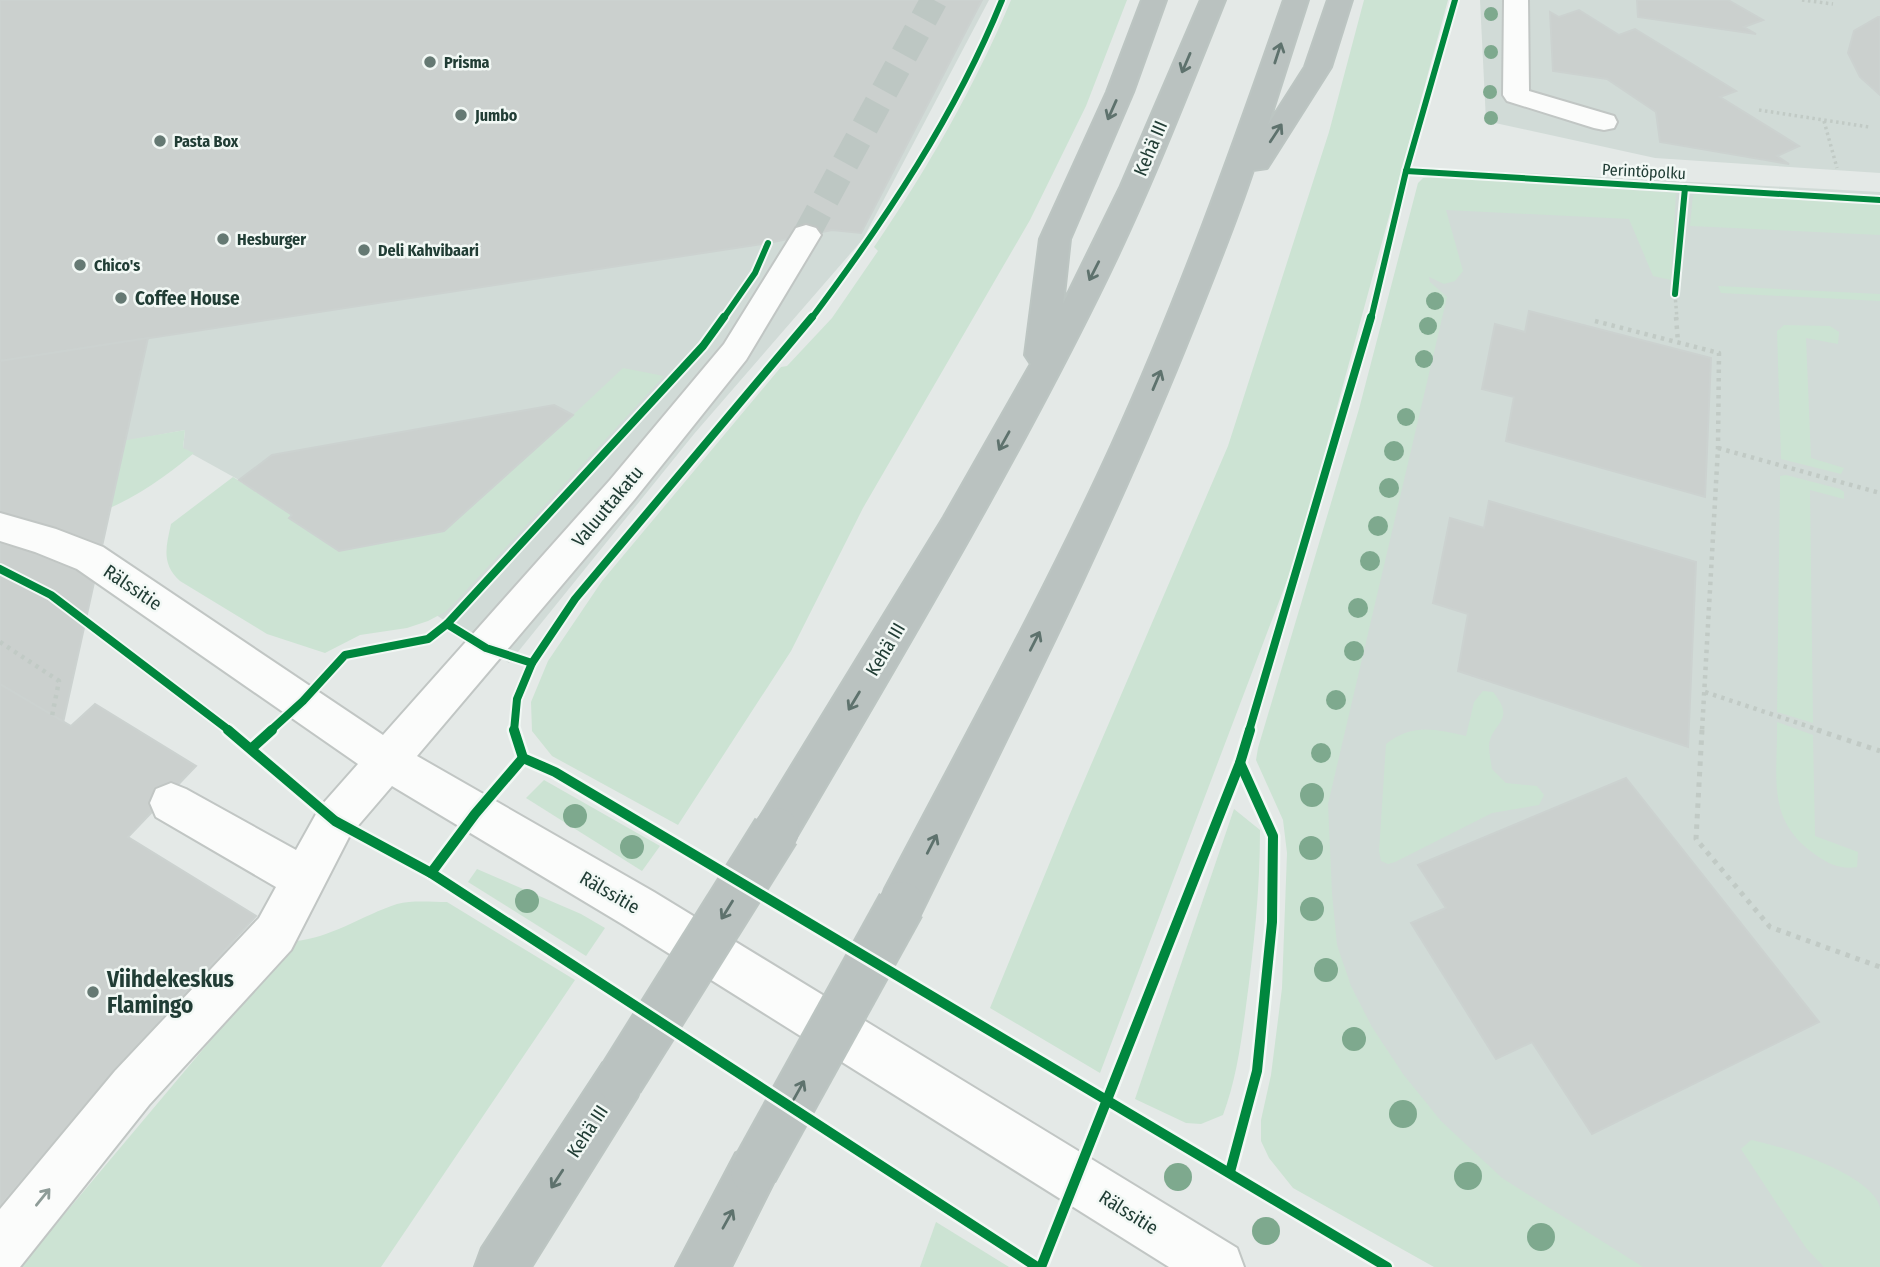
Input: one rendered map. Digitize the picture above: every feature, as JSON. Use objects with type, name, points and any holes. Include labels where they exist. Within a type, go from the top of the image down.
[{"type":"highway","points":[[1038,381],[1055,239],[1120,92],[1154,0]]},
{"type":"highway","name":"Kehä III","points":[[501,1267],[776,831],[938,559],[1038,381],[1122,214],[1213,0]]},
{"type":"highway","points":[[702,1267],[901,905],[1075,562],[1130,443],[1226,211],[1296,0]]},
{"type":"highway","points":[[1226,211],[1318,67],[1340,0]]},
{"type":"street","points":[[1516,0],[1516,95],[1604,122]]},
{"type":"street","name":"Valuuttakatu","points":[[0,1250],[132,1088],[275,934],[335,821],[389,762],[622,490],[735,352],[806,236]]},
{"type":"street","name":"Rälssitie","points":[[0,527],[43,539],[90,558],[389,762],[638,908],[1218,1267]]},
{"type":"street","points":[[171,803],[305,879]]},
{"type":"path","points":[[1802,0],[1833,4]]},
{"type":"path","points":[[1759,110],[1869,127]]},
{"type":"path","points":[[1824,121],[1840,169]]},
{"type":"path","points":[[1676,281],[1678,342]]},
{"type":"path","points":[[1595,321],[1719,353],[1718,448],[1696,839],[1769,927],[1880,967]]},
{"type":"path","points":[[1718,448],[1880,493]]},
{"type":"path","points":[[0,642],[59,681],[52,716]]},
{"type":"path","points":[[1705,692],[1880,751]]},
{"type":"shaded area","name":"Jumbo","points":[[0,0],[989,0],[863,239],[694,434],[509,663],[289,518],[292,515],[239,480],[183,449],[185,430],[19,461]]},
{"type":"shaded area","points":[[1480,0],[1880,0],[1880,173],[1655,158],[1486,121]]},
{"type":"shaded area","points":[[1451,169],[1880,192],[1880,1267],[1557,1267],[1346,1067],[1294,676]]},
{"type":"green space","points":[[1011,0],[1127,0],[1086,106],[1030,220],[863,508],[791,651],[678,825],[552,756],[532,731],[531,702],[548,661],[602,581],[781,367],[787,366],[832,318],[878,251],[874,247],[949,127],[982,65]]},
{"type":"green space","points":[[1364,0],[1448,0],[1297,554],[1100,1073],[990,1008],[1069,816],[1228,446],[1329,132]]},
{"type":"green space","points":[[1423,178],[1676,193],[1671,280],[1653,276],[1629,219],[1446,210],[1463,271],[1455,281],[1444,284],[1429,277],[1430,282],[1447,297],[1328,804],[1337,945],[1351,986],[1372,1027],[1403,1074],[1441,1121],[1502,1178],[1643,1267],[1434,1267],[1293,1188],[1269,1158],[1261,1141],[1261,1120],[1271,1075],[1282,988],[1287,853],[1283,820],[1256,760],[1258,748],[1359,409],[1418,183]]},
{"type":"green space","points":[[1693,195],[1880,205],[1880,235],[1690,226]]},
{"type":"green space","points":[[1718,286],[1880,294],[1880,301],[1721,293]]},
{"type":"green space","points":[[1784,325],[1830,326],[1839,332],[1838,344],[1806,338],[1811,458],[1844,468],[1841,474],[1781,459],[1777,331]]},
{"type":"green space","points":[[623,368],[664,376],[459,598],[445,612],[428,621],[407,628],[360,635],[325,653],[267,634],[180,581],[167,562],[171,524],[233,477],[292,515],[290,518],[573,415]]},
{"type":"green space","points":[[185,430],[183,448],[194,453],[148,487],[98,513],[0,462]]},
{"type":"green space","points":[[1786,475],[1844,492],[1844,499],[1810,490],[1813,723],[1777,712],[1780,476]]},
{"type":"green space","points":[[1483,691],[1493,692],[1503,709],[1501,721],[1489,745],[1492,769],[1506,783],[1537,786],[1544,795],[1539,805],[1492,813],[1395,862],[1388,864],[1381,861],[1379,851],[1386,744],[1415,730],[1434,730],[1466,736],[1474,702]]},
{"type":"green space","points":[[1777,722],[1813,735],[1815,836],[1858,852],[1857,867],[1835,866],[1825,861],[1800,842],[1789,827],[1782,812],[1776,779]]},
{"type":"green space","points":[[544,780],[660,846],[642,871],[526,798]]},
{"type":"green space","points":[[1234,809],[1260,830],[1256,918],[1242,1034],[1235,1075],[1223,1115],[1201,1124],[1186,1123],[1135,1099]]},
{"type":"green space","points":[[477,869],[581,914],[605,928],[586,956],[468,882]]},
{"type":"green space","points":[[447,902],[575,980],[381,1267],[20,1267],[294,941],[320,936],[397,904]]},
{"type":"green space","points":[[1751,1140],[1803,1155],[1844,1173],[1861,1184],[1880,1208],[1880,1267],[1824,1267],[1806,1248],[1741,1149]]},
{"type":"green space","points":[[936,1222],[1009,1267],[920,1267]]},
{"type":"building","name":"Jumbo","points":[[0,0],[982,0],[861,233],[832,230],[768,243],[0,361]]},
{"type":"building","points":[[1637,0],[1728,0],[1763,20],[1744,27],[1756,34],[1638,17]]},
{"type":"building","points":[[1579,10],[1619,35],[1635,29],[1736,91],[1720,97],[1799,146],[1777,156],[1789,164],[1660,142],[1656,112],[1607,79],[1553,71],[1550,12],[1559,17]]},
{"type":"building","points":[[1878,17],[1880,95],[1860,77],[1848,53],[1854,31]]},
{"type":"building","points":[[1529,311],[1711,358],[1705,497],[1506,441],[1514,397],[1482,389],[1495,324],[1525,332]]},
{"type":"building","points":[[148,338],[63,723],[0,684],[0,361]]},
{"type":"building","points":[[554,405],[573,415],[444,531],[339,551],[289,518],[292,515],[239,480],[272,455]]},
{"type":"building","points":[[1489,501],[1696,562],[1688,747],[1458,671],[1468,614],[1433,603],[1450,518],[1484,528]]},
{"type":"building","name":"Viihdekeskus Flamingo","points":[[0,684],[71,726],[95,704],[196,766],[128,837],[256,916],[116,1069],[0,1206]]},
{"type":"building","points":[[1626,778],[1819,1022],[1592,1134],[1532,1042],[1496,1059],[1411,923],[1446,908],[1418,865]]},
{"type":"tunnel","points":[[806,235],[934,0]]},
{"type":"cycle path","points":[[532,663],[575,599],[727,415],[790,346],[865,247],[932,142],[978,59],[1002,0]]},
{"type":"cycle path","points":[[1041,1267],[1240,763],[1365,344],[1406,171],[1455,0]]},
{"type":"cycle path","name":"Perintöpolku","points":[[1406,171],[1880,200]]},
{"type":"cycle path","name":"Perintöpolku","points":[[1675,294],[1685,188]]},
{"type":"cycle path","points":[[252,748],[303,701],[345,655],[428,639],[447,624],[703,346],[755,273],[768,243]]},
{"type":"cycle path","points":[[0,569],[51,595],[252,748],[335,821],[431,873],[1037,1267]]},
{"type":"cycle path","points":[[447,624],[486,648],[532,663],[514,710],[514,732],[523,758],[555,772],[1387,1267]]},
{"type":"cycle path","points":[[431,873],[475,814],[523,758]]},
{"type":"cycle path","points":[[1230,1172],[1257,1071],[1272,922],[1273,836],[1240,763]]},
{"type":"place","name":"Prisma","points":[[430,62]]},
{"type":"place","name":"Jumbo","points":[[461,115]]},
{"type":"place","name":"Pasta Box","points":[[160,141]]},
{"type":"place","name":"Hesburger","points":[[223,239]]},
{"type":"place","name":"Deli Kahvibaari","points":[[364,250]]},
{"type":"place","name":"Chico's","points":[[80,265]]},
{"type":"place","name":"Coffee House","points":[[121,298]]},
{"type":"place","name":"Viihdekeskus Flamingo","points":[[93,992]]}]
